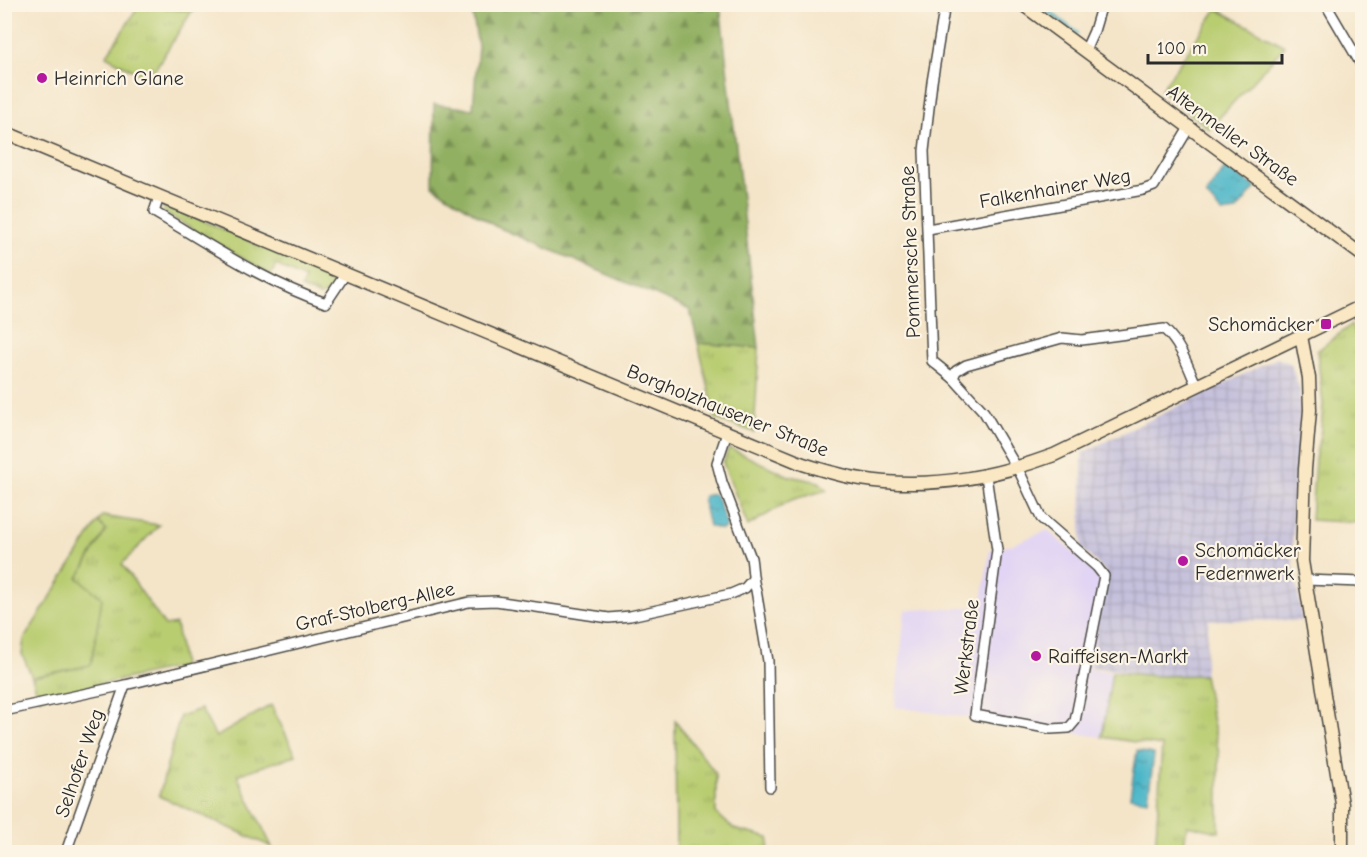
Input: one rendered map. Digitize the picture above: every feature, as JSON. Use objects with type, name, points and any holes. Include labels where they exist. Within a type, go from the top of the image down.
[{"type":"main road","name":"Altenmeller Straße","points":[[1022,4],[1362,255]]},
{"type":"main road","name":"Borgholzhausener Straße","points":[[4,132],[803,465],[859,479],[907,484],[986,476],[1018,468],[1054,455],[1362,306]]},
{"type":"main road","points":[[1301,336],[1309,378],[1310,410],[1302,526],[1302,561],[1342,804],[1340,852]]},
{"type":"street","name":"Pommersche Straße","points":[[945,4],[932,82],[924,151],[932,361],[953,378],[984,412],[1018,468],[1041,518],[1097,567],[1104,576]]},
{"type":"street","points":[[1085,51],[1102,4]]},
{"type":"street","points":[[1330,4],[1328,8],[1362,66]]},
{"type":"street","name":"Falkenhainer Weg","points":[[928,229],[1072,204],[1154,186],[1190,126]]},
{"type":"street","points":[[159,196],[154,212],[262,276],[308,297],[326,303],[346,273]]},
{"type":"street","points":[[953,378],[956,371],[966,365],[1062,338],[1082,340],[1164,329],[1181,351],[1196,386]]},
{"type":"street","points":[[727,433],[717,463],[722,482],[752,558],[752,580],[756,590],[768,661],[770,787]]},
{"type":"street","name":"Werkstraße","points":[[986,476],[997,550],[975,715],[1051,729],[1069,728],[1075,721],[1104,576]]},
{"type":"street","name":"Graf-Stolberg-Allee","points":[[4,711],[125,686],[469,602],[496,601],[609,618],[630,616],[731,594],[745,588],[752,580]]},
{"type":"street","points":[[1305,580],[1362,582]]},
{"type":"street","name":"Selhofer Weg","points":[[66,852],[125,686]]},
{"type":"shaded area","name":"Schomäcker Federnwerk","points":[[1277,358],[1291,364],[1300,390],[1301,415],[1292,553],[1302,621],[1209,620],[1204,675],[1158,676],[1091,667],[1106,572],[1081,548],[1082,453]]},
{"type":"shaded area","points":[[1048,530],[1105,582],[1090,669],[1112,672],[1102,737],[895,707],[905,610],[981,607],[990,549],[1005,547]]},
{"type":"green space","points":[[136,5],[200,5],[193,11]]},
{"type":"green space","points":[[471,5],[720,5],[759,348],[698,343],[690,310],[495,226],[433,186],[434,104],[473,109],[478,46]]},
{"type":"green space","points":[[139,6],[192,11],[149,79],[106,56]]},
{"type":"green space","points":[[1217,9],[1285,46],[1209,129],[1161,90]]},
{"type":"green space","points":[[168,205],[338,280],[332,291],[320,296],[301,288],[305,279],[276,265],[271,275],[165,213],[163,206]]},
{"type":"green space","points":[[1351,325],[1362,349],[1362,523],[1311,520],[1315,459],[1323,404],[1317,351]]},
{"type":"green space","points":[[698,343],[759,348],[754,432],[716,419]]},
{"type":"green space","points":[[729,448],[789,476],[819,482],[827,490],[791,500],[748,526],[723,463]]},
{"type":"green space","points":[[102,516],[159,525],[122,564],[165,626],[176,624],[183,666],[39,698],[32,677],[91,665],[78,578],[106,530],[98,522]]},
{"type":"green space","points":[[98,522],[106,530],[78,578],[102,598],[91,665],[32,677],[22,654],[24,639]]},
{"type":"green space","points":[[1112,672],[1158,676],[1204,675],[1219,754],[1219,832],[1187,825],[1183,852],[1155,852],[1162,746],[1102,737]]},
{"type":"green space","points":[[271,705],[296,755],[237,775],[272,847],[159,796],[180,716],[201,709],[216,737]]},
{"type":"green space","points":[[675,720],[716,774],[716,813],[734,829],[769,838],[768,852],[676,852]]},
{"type":"water","points":[[1225,168],[1256,187],[1236,211],[1222,213],[1206,195]]},
{"type":"water","points":[[713,494],[716,496],[727,526],[722,530],[709,526],[703,500],[704,496]]},
{"type":"water","points":[[1137,751],[1154,754],[1148,800],[1130,797]]},
{"type":"waterway","points":[[1039,4],[1077,33]]},
{"type":"place","name":"Heinrich Glane","points":[[42,78]]},
{"type":"place","name":"Schomäcker","points":[[1326,324]]},
{"type":"place","name":"Schomäcker Federnwerk","points":[[1183,561]]},
{"type":"place","name":"Raiffeisen-Markt","points":[[1036,656]]}]
